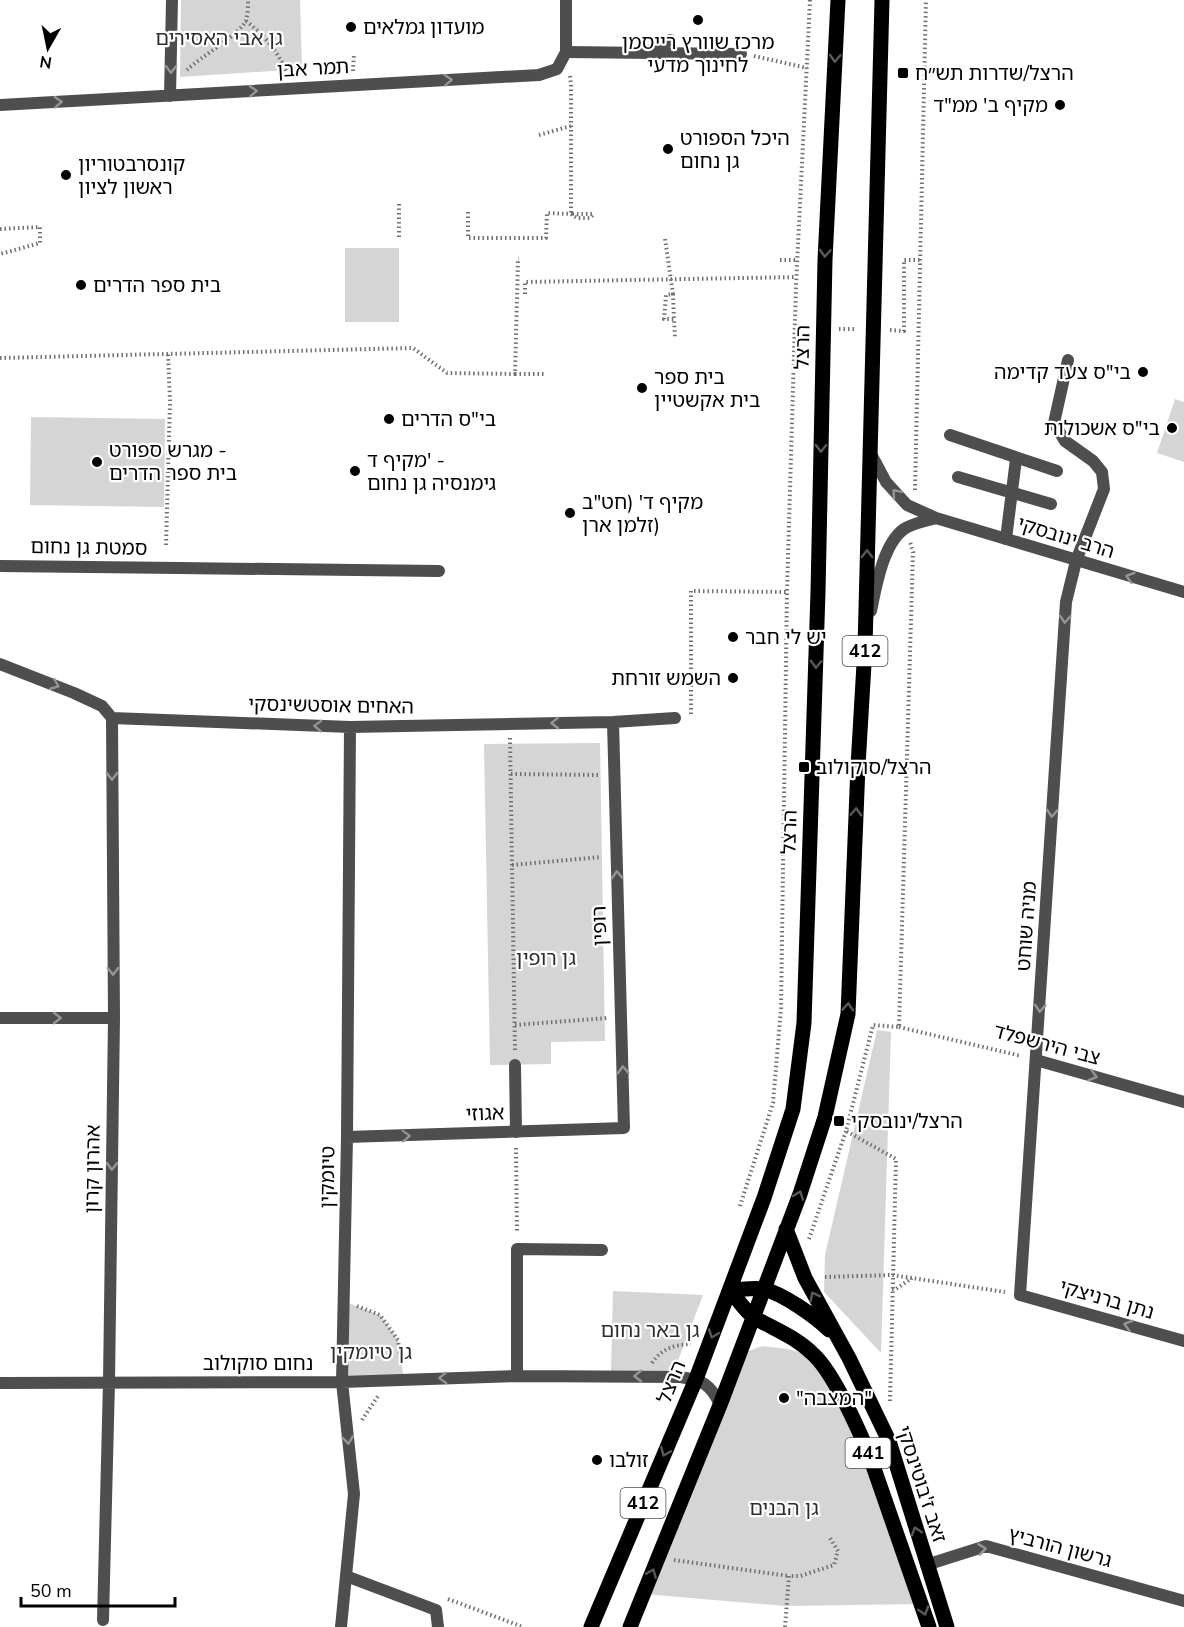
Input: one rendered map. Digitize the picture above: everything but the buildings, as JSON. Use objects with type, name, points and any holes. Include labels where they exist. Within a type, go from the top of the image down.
[{"type":"main road","name":"הרצל","points":[[591,1627],[696,1379],[764,1198],[793,1109],[804,1023],[818,592],[825,260],[838,0]]},
{"type":"main road","name":"412","points":[[630,1627],[720,1405],[786,1229],[825,1118],[849,1014],[858,766],[865,647],[882,0]]},
{"type":"main road","name":"זאב ז'בוטינסקי","points":[[786,1229],[806,1278],[849,1358],[889,1441],[947,1627]]},
{"type":"main road","points":[[730,1290],[763,1289],[815,1317],[836,1338],[849,1358]]},
{"type":"main road","name":"זאב ז'בוטינסקי","points":[[730,1290],[753,1317],[777,1328],[816,1356],[831,1379],[860,1432],[870,1457],[929,1627]]},
{"type":"street","points":[[170,96],[172,0]]},
{"type":"street","points":[[566,0],[566,52],[741,54]]},
{"type":"street","points":[[646,53],[670,40]]},
{"type":"street","name":"תמר אבן","points":[[0,105],[539,75],[557,69],[566,52]]},
{"type":"street","name":"מניה שוחט","points":[[1020,1295],[1066,602],[1076,561],[1104,489],[1102,472],[1093,461],[1065,441],[1054,423],[1068,360]]},
{"type":"street","points":[[950,435],[1057,471]]},
{"type":"street","name":"הרב ינובסקי","points":[[870,452],[886,482],[907,505],[936,518],[1184,592]]},
{"type":"street","points":[[1006,539],[1016,459]]},
{"type":"street","points":[[958,477],[1051,504]]},
{"type":"street","points":[[865,647],[876,584],[893,542],[904,529],[936,518]]},
{"type":"street","name":"סמטת גן נחום","points":[[0,566],[439,571]]},
{"type":"street","points":[[0,664],[102,706],[112,718]]},
{"type":"street","name":"האחים אוסטשינסקי","points":[[112,718],[350,727],[613,722],[675,718]]},
{"type":"street","name":"אהרון קרון","points":[[103,1620],[110,1382],[114,1018],[112,718]]},
{"type":"street","name":"רופין","points":[[613,722],[624,1128]]},
{"type":"street","name":"טיומקין","points":[[341,1627],[354,1494],[342,1382],[347,1137],[350,727]]},
{"type":"street","points":[[0,1018],[114,1018]]},
{"type":"street","name":"צבי הירשפלד","points":[[1036,1060],[1184,1102]]},
{"type":"street","points":[[515,1065],[516,1132]]},
{"type":"street","name":"אגוזי","points":[[347,1137],[624,1128]]},
{"type":"street","points":[[517,1376],[517,1249],[602,1251]]},
{"type":"street","name":"נתן ברניצקי","points":[[1020,1295],[1184,1341]]},
{"type":"street","name":"נחום סוקולוב","points":[[0,1383],[342,1382],[517,1376],[649,1376],[696,1379]]},
{"type":"street","points":[[696,1379],[709,1386],[720,1405]]},
{"type":"street","name":"גרשון הורביץ","points":[[926,1565],[986,1546],[1184,1601]]},
{"type":"street","points":[[346,1576],[436,1610],[438,1627]]},
{"type":"path","points":[[170,96],[180,77],[195,62],[236,33],[246,21],[248,0]]},
{"type":"path","points":[[737,1216],[773,1103],[780,1020],[787,592],[796,278],[810,0]]},
{"type":"path","points":[[907,505],[915,490],[926,0]]},
{"type":"path","points":[[246,21],[262,34],[278,55],[292,89]]},
{"type":"path","points":[[566,52],[571,85],[571,214]]},
{"type":"path","points":[[741,54],[807,68]]},
{"type":"path","points":[[539,135],[572,126]]},
{"type":"path","points":[[399,203],[399,237]]},
{"type":"path","points":[[468,212],[468,238],[546,238],[547,213],[594,214],[590,218],[577,218],[571,214]]},
{"type":"path","points":[[0,229],[40,227],[40,243],[0,254]]},
{"type":"path","points":[[665,239],[673,294],[675,338]]},
{"type":"path","points":[[515,374],[519,259]]},
{"type":"path","points":[[780,260],[797,260]]},
{"type":"path","points":[[904,331],[904,260],[921,261]]},
{"type":"path","points":[[525,294],[525,282],[796,278]]},
{"type":"path","points":[[796,286],[807,284]]},
{"type":"path","points":[[673,294],[666,295],[664,319],[674,320]]},
{"type":"path","points":[[0,358],[413,348],[447,374],[545,374]]},
{"type":"path","points":[[166,545],[170,401],[168,354]]},
{"type":"path","points":[[899,1027],[913,552],[904,529]]},
{"type":"path","points":[[675,718],[691,717],[691,591],[787,592]]},
{"type":"path","points":[[510,724],[515,1065]]},
{"type":"path","points":[[511,774],[586,775]]},
{"type":"path","points":[[512,865],[617,855]]},
{"type":"path","points":[[515,1025],[621,1017]]},
{"type":"path","name":"צבי הירשפלד","points":[[846,1131],[873,1025],[899,1027],[1036,1060]]},
{"type":"path","points":[[808,1247],[809,1236],[846,1131],[896,1159],[889,1406]]},
{"type":"path","points":[[516,1132],[517,1249]]},
{"type":"path","points":[[806,1278],[892,1275],[1020,1295]]},
{"type":"path","points":[[892,1289],[899,1288],[912,1278]]},
{"type":"path","points":[[343,1301],[380,1315],[398,1340],[404,1380]]},
{"type":"path","points":[[649,1376],[652,1361],[659,1353],[672,1346],[692,1344]]},
{"type":"path","points":[[348,1440],[388,1380]]},
{"type":"path","points":[[658,1557],[800,1576],[834,1565],[838,1551],[830,1538]]},
{"type":"path","points":[[785,1627],[789,1576]]},
{"type":"green space","name":"גן אבי האסירים","points":[[181,0],[300,0],[302,69],[180,77]]},
{"type":"green space","points":[[345,248],[399,248],[399,322],[345,322]]},
{"type":"green space","points":[[1175,399],[1184,402],[1184,462],[1157,453]]},
{"type":"green space","name":"מגרש ספורט - בית ספר הדרים","points":[[31,417],[165,419],[164,507],[30,505]]},
{"type":"green space","name":"גן רופין","points":[[600,743],[605,1041],[551,1042],[551,1064],[490,1065],[484,744]]},
{"type":"green space","points":[[877,1030],[891,1032],[881,1353],[824,1292],[825,1255]]},
{"type":"green space","name":"גן באר נחום","points":[[613,1291],[703,1295],[674,1371],[611,1371]]},
{"type":"green space","name":"גן טיומקין","points":[[343,1301],[380,1315],[398,1340],[404,1380],[342,1382]]},
{"type":"green space","name":"גן הבנים","points":[[762,1346],[816,1356],[831,1379],[922,1604],[786,1606],[644,1594],[738,1355]]},
{"type":"place","name":"מרכז שוורץ רייסמן לחינוך מדעי","points":[[698,20]]},
{"type":"place","name":"מועדון גמלאים","points":[[351,27]]},
{"type":"place","name":"הרצל/שדרות תש״ח","points":[[903,73]]},
{"type":"place","name":"מקיף ב' ממ\"ד","points":[[1060,105]]},
{"type":"place","name":"היכל הספורט גן נחום","points":[[668,149]]},
{"type":"place","name":"קונסרבטוריון ראשון לציון","points":[[66,175]]},
{"type":"place","name":"בית ספר הדרים","points":[[81,285]]},
{"type":"place","name":"בי\"ס צעד קדימה","points":[[1143,372]]},
{"type":"place","name":"בית ספר בית אקשטיין","points":[[642,388]]},
{"type":"place","name":"בי\"ס הדרים","points":[[389,419]]},
{"type":"place","name":"בי\"ס אשכולות","points":[[1172,428]]},
{"type":"place","name":"מגרש ספורט - בית ספר הדרים","points":[[97,462]]},
{"type":"place","name":"מקיף ד' - גימנסיה גן נחום","points":[[355,471]]},
{"type":"place","name":"מקיף ד' (חט\"ב זלמן ארן)","points":[[570,513]]},
{"type":"place","name":"יש לי חבר","points":[[733,637]]},
{"type":"place","name":"השמש זורחת","points":[[733,678]]},
{"type":"place","name":"הרצל/סוקולוב","points":[[804,767]]},
{"type":"place","name":"הרצל/ינובסקי","points":[[839,1121]]},
{"type":"place","name":"\"המצבה\"","points":[[784,1398]]},
{"type":"place","name":"זולבו","points":[[597,1460]]}]
